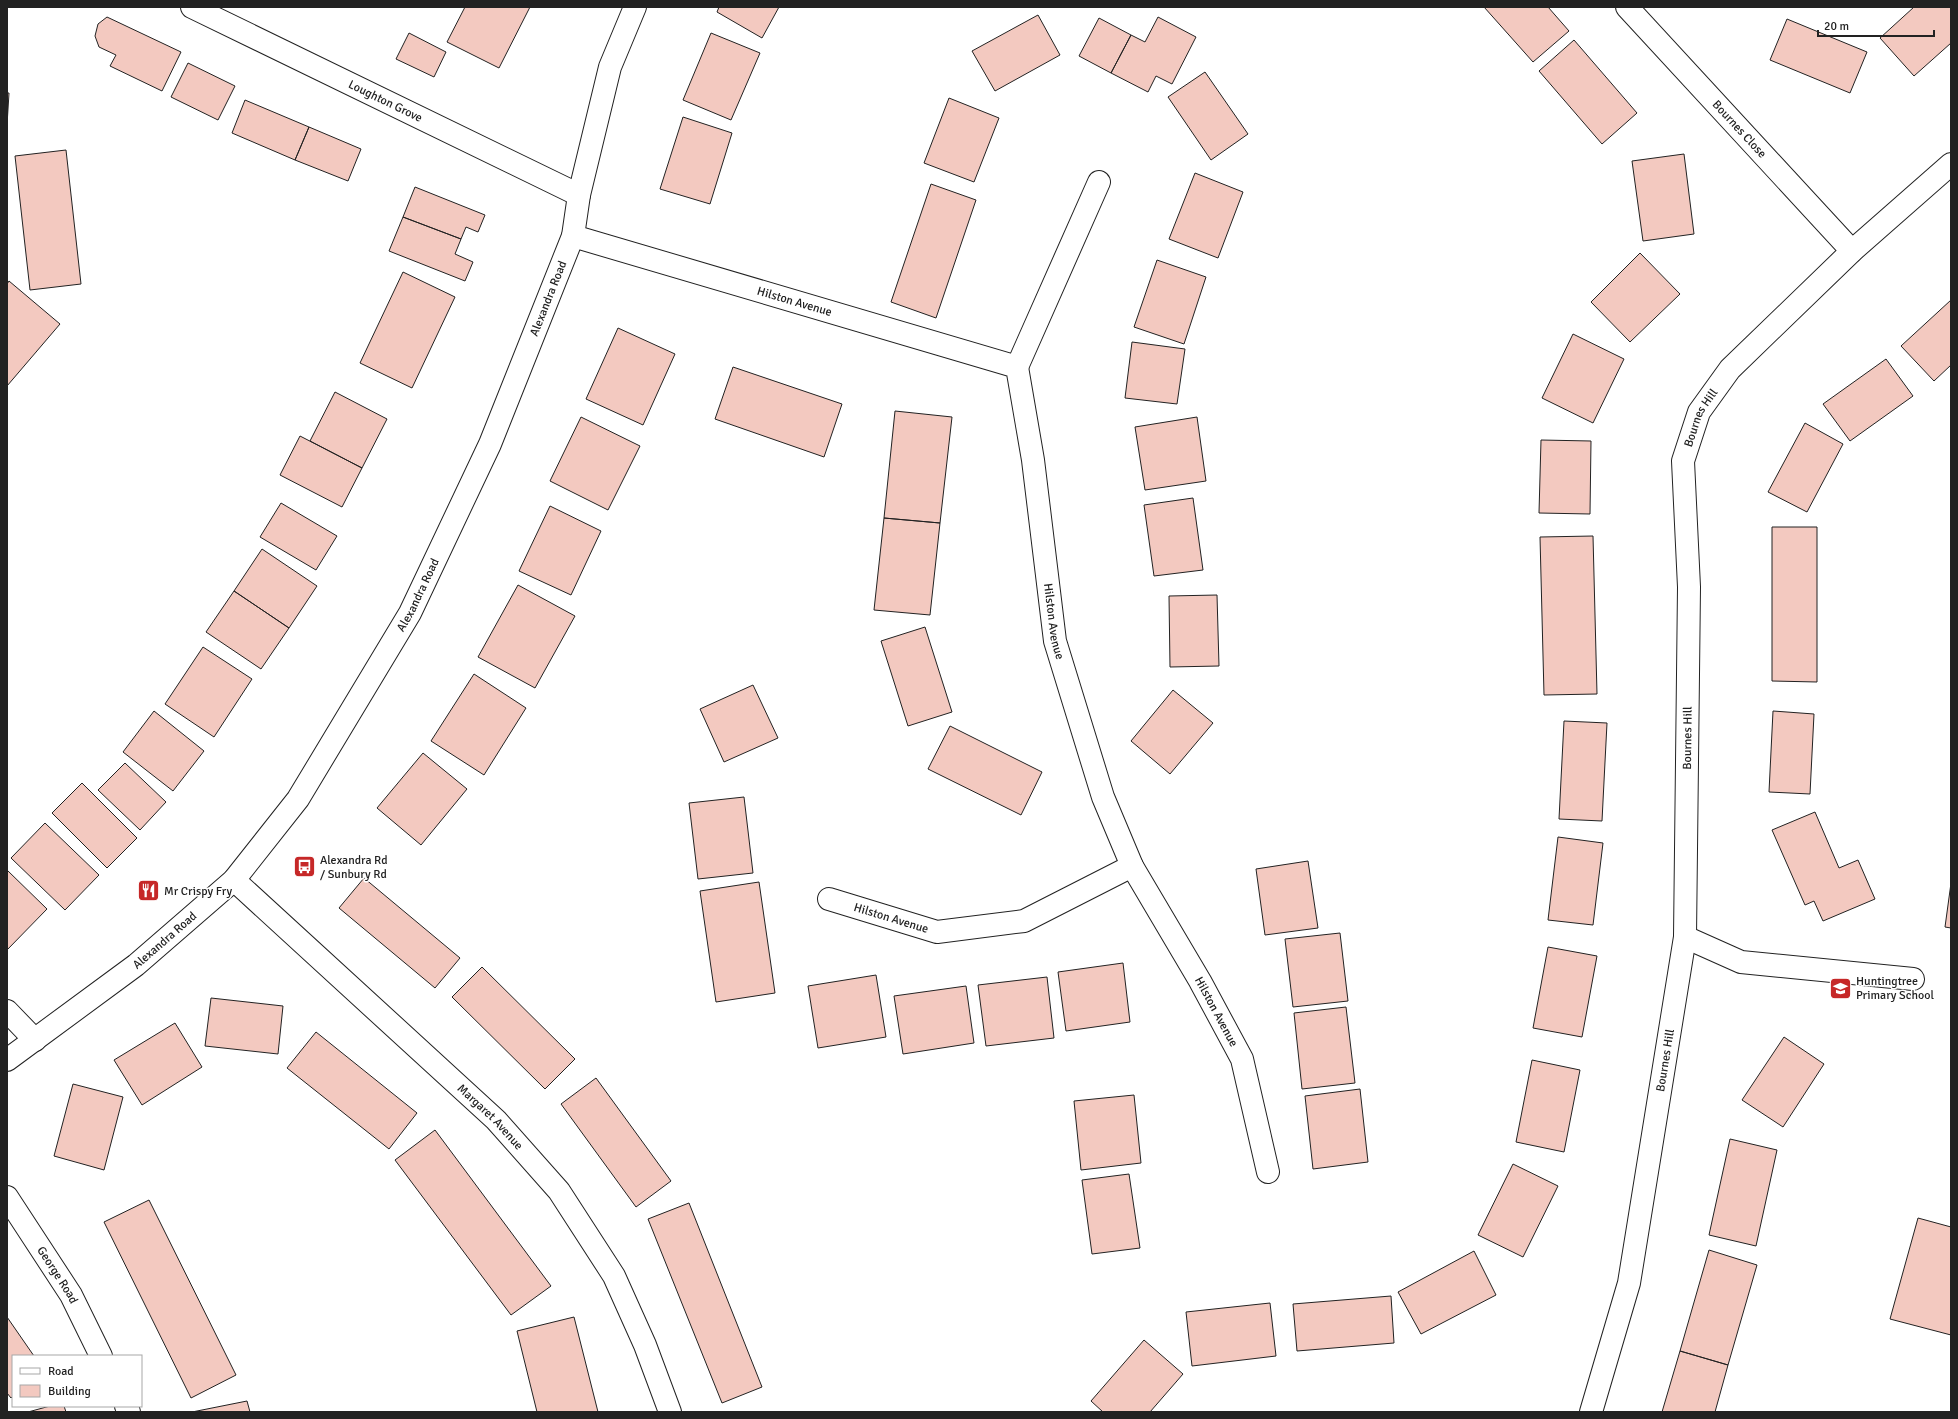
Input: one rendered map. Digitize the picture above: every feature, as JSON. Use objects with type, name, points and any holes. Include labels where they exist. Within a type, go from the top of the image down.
[{"type":"street","name":"Loughton Grove","points":[[192,7],[579,195]]},
{"type":"street","name":"Alexandra Road","points":[[7,1060],[136,965],[234,880],[298,799],[410,613],[490,444],[573,236],[579,195],[610,67],[635,7]]},
{"type":"street","name":"Bournes Close","points":[[1627,7],[1852,251]]},
{"type":"street","name":"Bournes Hill","points":[[1591,1412],[1629,1283],[1685,938],[1689,587],[1683,461],[1699,412],[1730,369],[1852,251],[1951,164]]},
{"type":"street","points":[[1017,367],[1098,182]]},
{"type":"street","name":"Hilston Avenue","points":[[573,236],[1017,367],[1033,460],[1055,641],[1103,797],[1132,866],[1200,981],[1242,1059],[1268,1172]]},
{"type":"street","name":"Hilston Avenue","points":[[828,899],[937,932],[1024,921],[1132,866]]},
{"type":"street","name":"Margaret Avenue","points":[[234,880],[496,1120],[559,1191],[614,1276],[645,1345],[670,1412]]},
{"type":"street","points":[[1685,938],[1741,962],[1913,979]]},
{"type":"street","points":[[7,1011],[35,1040]]},
{"type":"street","name":"George Road","points":[[7,1197],[71,1295],[101,1355]]},
{"type":"building","points":[[465,7],[530,7],[499,68],[447,42]]},
{"type":"building","points":[[719,7],[779,7],[762,38],[717,12]]},
{"type":"building","points":[[1484,7],[1548,7],[1569,31],[1533,62]]},
{"type":"building","points":[[1914,7],[1951,7],[1951,43],[1914,76],[1880,38]]},
{"type":"building","points":[[1038,15],[1060,55],[995,91],[972,51]]},
{"type":"building","points":[[107,17],[181,52],[162,91],[110,66],[116,55],[99,47],[95,36],[98,24]]},
{"type":"building","points":[[1158,17],[1196,37],[1172,84],[1156,76],[1148,92],[1111,73],[1131,35],[1145,42]]},
{"type":"building","points":[[1099,18],[1131,35],[1111,73],[1079,56]]},
{"type":"building","points":[[1787,19],[1867,52],[1850,93],[1770,60]]},
{"type":"building","points":[[409,33],[446,52],[434,77],[396,59]]},
{"type":"building","points":[[711,33],[760,53],[731,120],[683,100]]},
{"type":"building","points":[[1574,40],[1637,113],[1602,144],[1539,71]]},
{"type":"building","points":[[188,63],[235,86],[218,120],[171,97]]},
{"type":"building","points":[[1205,72],[1248,134],[1211,160],[1168,97]]},
{"type":"building","points":[[7,93],[9,93],[7,125]]},
{"type":"building","points":[[949,98],[999,118],[974,182],[924,163]]},
{"type":"building","points":[[245,100],[309,127],[295,160],[232,133]]},
{"type":"building","points":[[683,117],[732,133],[710,204],[660,189]]},
{"type":"building","points":[[309,127],[361,149],[348,181],[295,160]]},
{"type":"building","points":[[66,150],[81,284],[30,290],[15,156]]},
{"type":"building","points":[[1684,154],[1694,234],[1643,241],[1632,161]]},
{"type":"building","points":[[1195,173],[1243,192],[1218,258],[1169,239]]},
{"type":"building","points":[[931,184],[976,200],[936,318],[891,302]]},
{"type":"building","points":[[415,187],[485,215],[478,232],[466,227],[461,239],[403,217]]},
{"type":"building","points":[[403,217],[461,239],[455,254],[473,262],[465,281],[389,251]]},
{"type":"building","points":[[1640,253],[1680,294],[1630,342],[1591,302]]},
{"type":"building","points":[[1157,260],[1206,277],[1184,344],[1134,327]]},
{"type":"building","points":[[403,272],[455,297],[412,388],[360,363]]},
{"type":"building","points":[[9,281],[60,324],[7,386],[7,284]]},
{"type":"building","points":[[1951,300],[1951,365],[1934,381],[1901,346]]},
{"type":"building","points":[[618,328],[675,354],[643,425],[586,399]]},
{"type":"building","points":[[1573,334],[1624,359],[1593,423],[1542,398]]},
{"type":"building","points":[[1132,342],[1185,349],[1177,404],[1125,398]]},
{"type":"building","points":[[1886,359],[1913,396],[1850,441],[1823,404]]},
{"type":"building","points":[[733,367],[842,404],[824,457],[715,419]]},
{"type":"building","points":[[335,392],[387,419],[362,468],[310,441]]},
{"type":"building","points":[[895,411],[952,417],[940,523],[884,518]]},
{"type":"building","points":[[581,417],[640,446],[608,510],[550,481]]},
{"type":"building","points":[[1197,417],[1206,481],[1145,490],[1135,427]]},
{"type":"building","points":[[1805,423],[1843,444],[1807,512],[1768,492]]},
{"type":"building","points":[[300,436],[362,468],[342,507],[280,475]]},
{"type":"building","points":[[1541,440],[1591,441],[1590,514],[1539,513]]},
{"type":"building","points":[[1193,498],[1203,570],[1154,576],[1144,505]]},
{"type":"building","points":[[281,503],[337,536],[316,570],[260,537]]},
{"type":"building","points":[[550,506],[601,531],[571,595],[519,571]]},
{"type":"building","points":[[884,518],[940,523],[930,615],[874,610]]},
{"type":"building","points":[[1772,527],[1817,527],[1817,682],[1772,681]]},
{"type":"building","points":[[1593,536],[1597,694],[1544,695],[1540,537]]},
{"type":"building","points":[[262,549],[317,586],[289,628],[234,591]]},
{"type":"building","points":[[518,585],[575,616],[535,688],[478,657]]},
{"type":"building","points":[[234,591],[289,628],[261,669],[206,632]]},
{"type":"building","points":[[1217,595],[1219,666],[1170,667],[1169,596]]},
{"type":"building","points":[[925,627],[952,712],[908,726],[881,641]]},
{"type":"building","points":[[203,647],[252,679],[214,737],[165,704]]},
{"type":"building","points":[[474,674],[526,708],[484,775],[431,741]]},
{"type":"building","points":[[753,685],[778,738],[724,762],[700,709]]},
{"type":"building","points":[[1173,690],[1213,723],[1170,774],[1131,741]]},
{"type":"building","points":[[154,711],[204,751],[173,791],[123,752]]},
{"type":"building","points":[[1773,711],[1814,714],[1810,794],[1769,792]]},
{"type":"building","points":[[1564,721],[1607,723],[1602,821],[1559,819]]},
{"type":"building","points":[[950,726],[1042,772],[1021,815],[928,769]]},
{"type":"building","points":[[423,753],[467,789],[421,845],[377,808]]},
{"type":"building","points":[[125,763],[166,802],[140,830],[98,790]]},
{"type":"building","points":[[82,783],[137,838],[107,868],[52,813]]},
{"type":"building","points":[[744,797],[753,873],[698,879],[689,803]]},
{"type":"building","points":[[1815,812],[1839,868],[1858,860],[1875,899],[1823,921],[1814,901],[1805,905],[1772,830]]},
{"type":"building","points":[[45,823],[99,875],[65,910],[11,858]]},
{"type":"building","points":[[1558,837],[1603,843],[1593,925],[1548,920]]},
{"type":"building","points":[[1308,861],[1318,928],[1265,935],[1256,869]]},
{"type":"building","points":[[7,870],[47,909],[7,950]]},
{"type":"building","points":[[364,878],[460,958],[435,988],[339,908]]},
{"type":"building","points":[[759,882],[775,993],[716,1002],[700,891]]},
{"type":"building","points":[[1951,883],[1951,928],[1945,927]]},
{"type":"building","points":[[1340,933],[1348,1001],[1293,1007],[1285,939]]},
{"type":"building","points":[[1548,947],[1597,956],[1582,1037],[1533,1028]]},
{"type":"building","points":[[1123,963],[1130,1022],[1066,1031],[1058,972]]},
{"type":"building","points":[[482,967],[575,1059],[545,1089],[452,997]]},
{"type":"building","points":[[876,975],[886,1037],[818,1048],[808,986]]},
{"type":"building","points":[[1047,977],[1054,1038],[986,1046],[978,985]]},
{"type":"building","points":[[966,986],[974,1043],[903,1054],[894,996]]},
{"type":"building","points":[[211,998],[283,1006],[278,1054],[205,1046]]},
{"type":"building","points":[[1346,1007],[1355,1083],[1302,1089],[1294,1013]]},
{"type":"building","points":[[175,1023],[202,1067],[142,1105],[114,1060]]},
{"type":"building","points":[[316,1032],[417,1113],[389,1149],[287,1068]]},
{"type":"building","points":[[1784,1037],[1824,1064],[1783,1127],[1742,1100]]},
{"type":"building","points":[[1532,1060],[1580,1070],[1564,1152],[1516,1142]]},
{"type":"building","points":[[596,1078],[671,1181],[636,1207],[561,1104]]},
{"type":"building","points":[[73,1084],[123,1097],[104,1170],[54,1156]]},
{"type":"building","points":[[1360,1089],[1368,1162],[1313,1169],[1305,1096]]},
{"type":"building","points":[[1134,1095],[1141,1163],[1081,1170],[1074,1101]]},
{"type":"building","points":[[435,1130],[551,1286],[511,1315],[395,1160]]},
{"type":"building","points":[[1730,1139],[1777,1150],[1756,1246],[1709,1235]]},
{"type":"building","points":[[1513,1164],[1558,1186],[1523,1257],[1478,1235]]},
{"type":"building","points":[[1129,1174],[1140,1248],[1092,1254],[1082,1180]]},
{"type":"building","points":[[149,1200],[236,1375],[191,1398],[104,1222]]},
{"type":"building","points":[[689,1203],[762,1387],[722,1403],[648,1219]]},
{"type":"building","points":[[1918,1218],[1951,1227],[1951,1335],[1890,1319]]},
{"type":"building","points":[[1709,1250],[1757,1265],[1728,1365],[1680,1351]]},
{"type":"building","points":[[1474,1251],[1496,1295],[1421,1334],[1398,1292]]},
{"type":"building","points":[[1391,1296],[1394,1343],[1297,1351],[1293,1304]]},
{"type":"building","points":[[1270,1303],[1276,1356],[1192,1366],[1186,1312]]},
{"type":"building","points":[[7,1317],[33,1355],[12,1355],[11,1398],[7,1393]]},
{"type":"building","points":[[574,1317],[598,1412],[537,1412],[517,1331]]},
{"type":"building","points":[[1144,1340],[1183,1374],[1150,1412],[1103,1412],[1091,1401]]},
{"type":"building","points":[[1680,1351],[1728,1365],[1715,1412],[1662,1412]]},
{"type":"building","points":[[247,1401],[250,1412],[192,1412]]},
{"type":"building","points":[[46,1407],[64,1407],[66,1412],[28,1412]]},
{"type":"place","name":"Alexandra Rd / Sunbury Rd","points":[[304,867]]},
{"type":"place","name":"Mr Crispy Fry","points":[[149,891]]},
{"type":"place","name":"Huntingtree Primary School","points":[[1841,988]]}]
